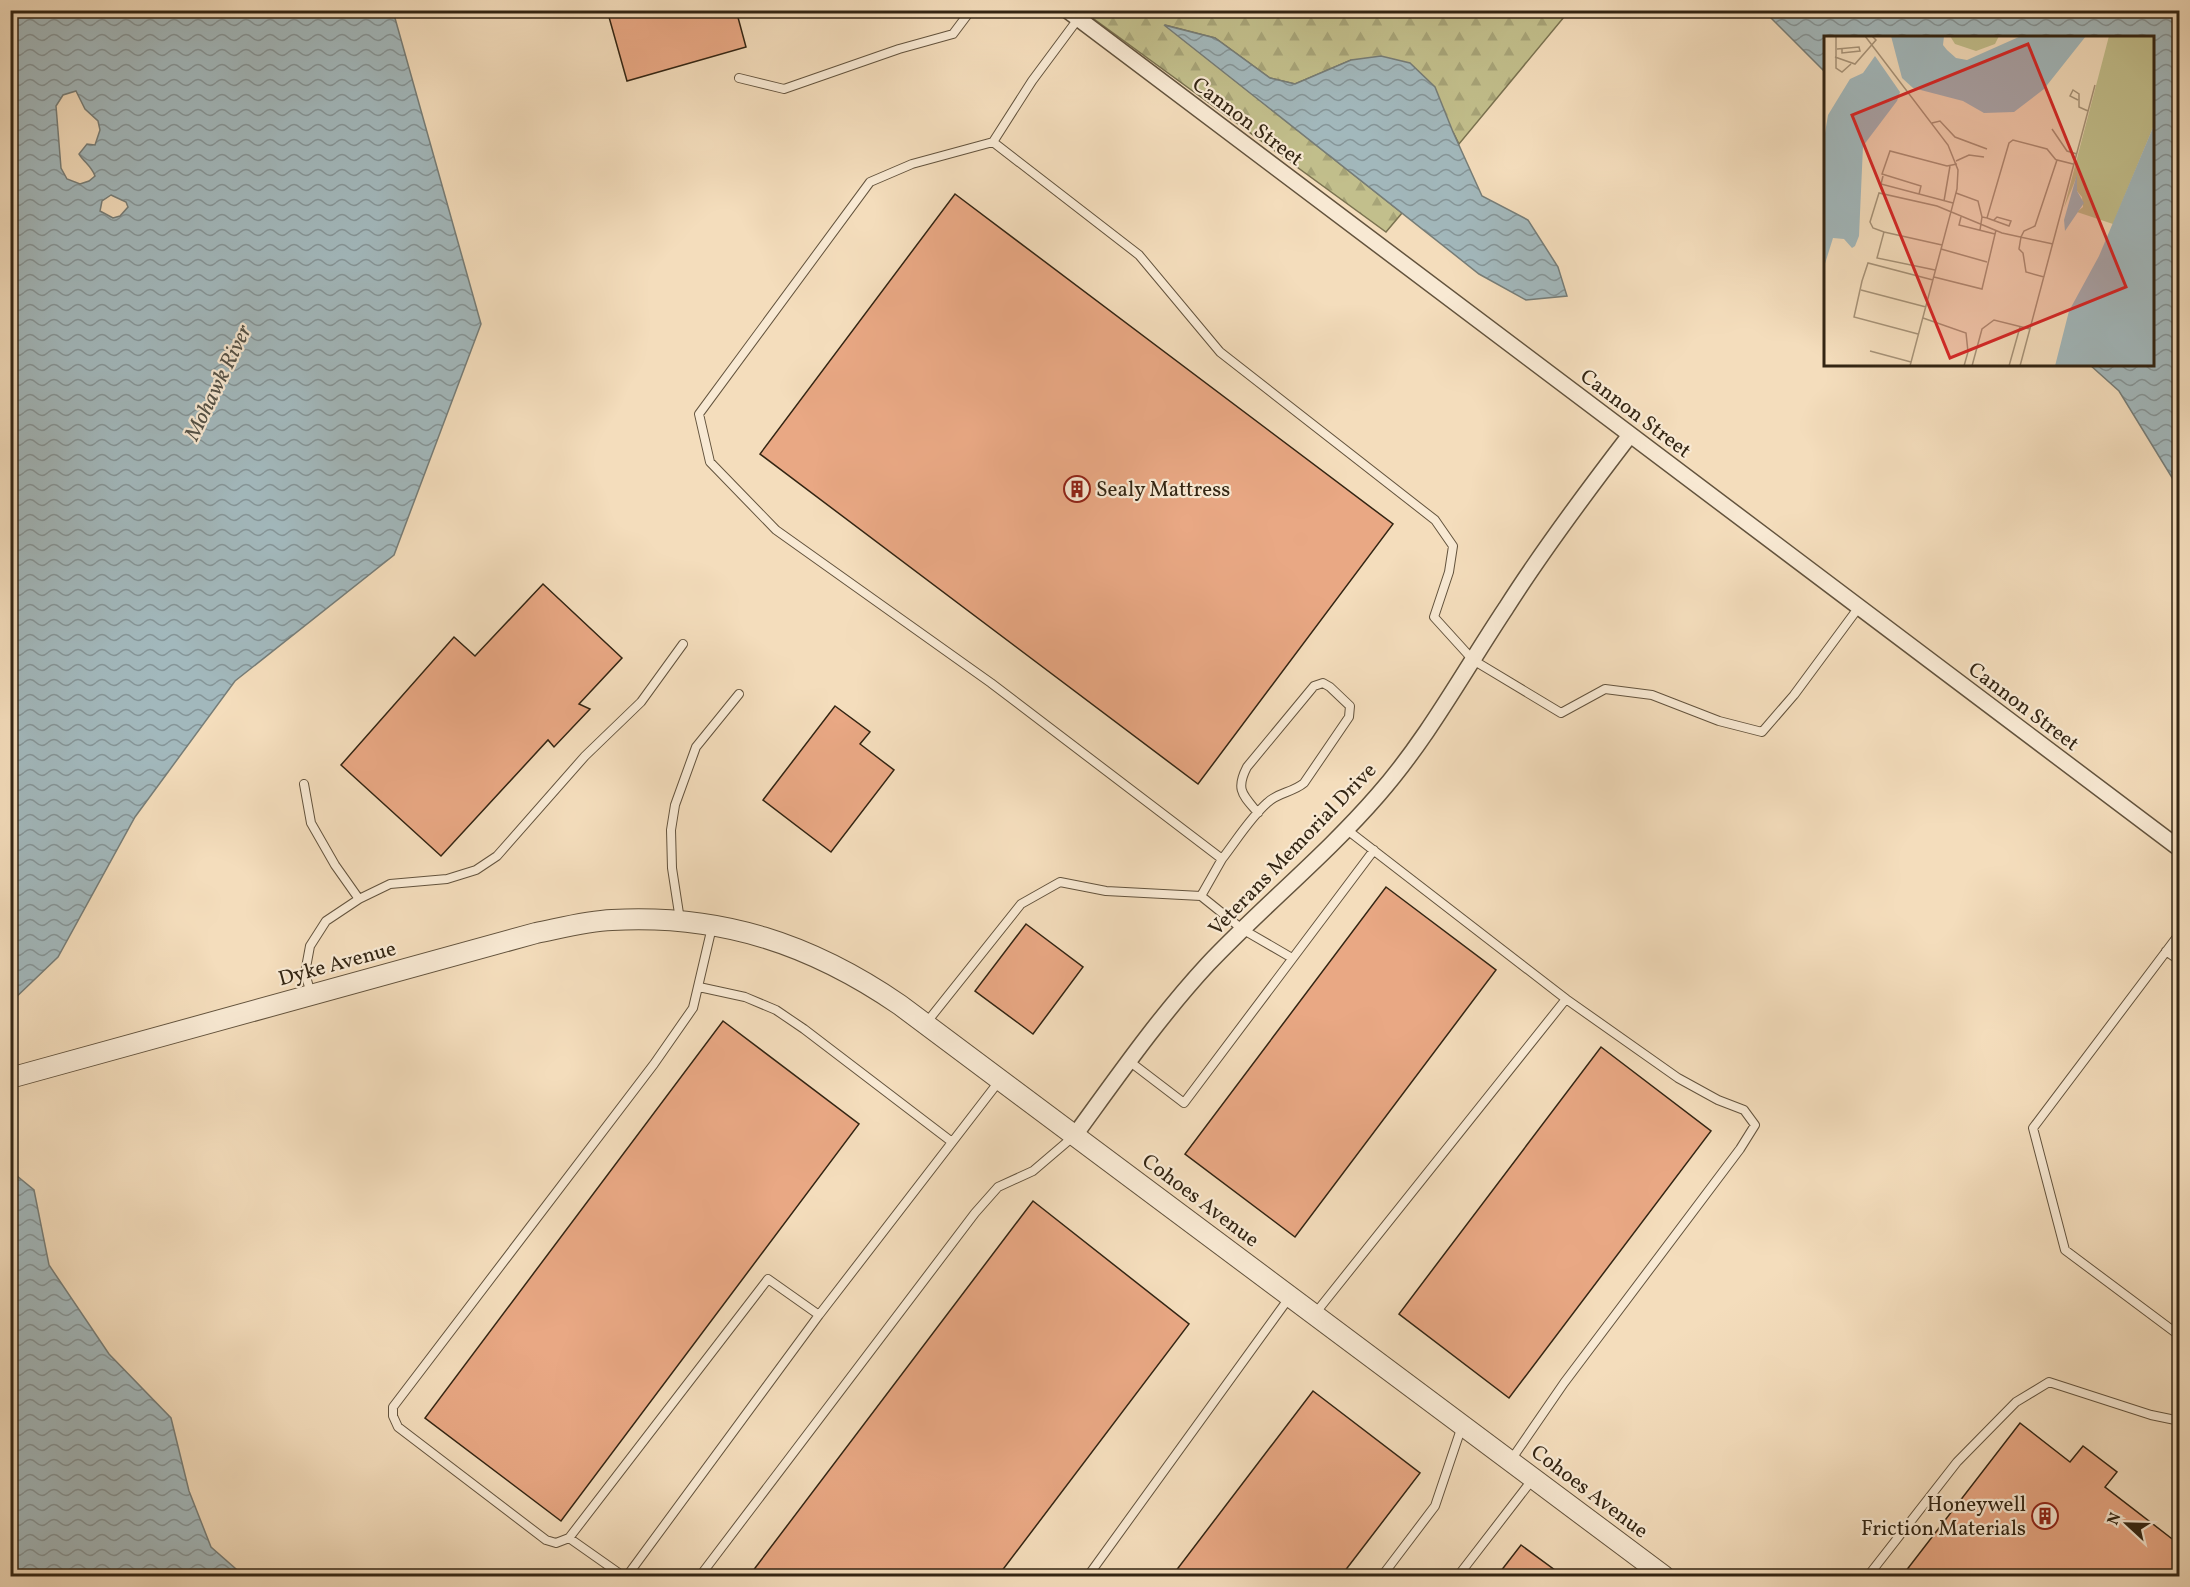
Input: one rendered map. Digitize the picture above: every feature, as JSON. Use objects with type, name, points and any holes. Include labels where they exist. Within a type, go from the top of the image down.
[{"type":"street","name":"Cannon Street","points":[[1072,15],[2180,849]]},
{"type":"street","name":"Veterans Memorial Drive","points":[[1075,1135],[1177,999],[1242,929],[1379,795],[1426,733],[1530,572],[1630,435]]},
{"type":"street","name":"Dyke Avenue","points":[[10,1078],[536,933],[610,920],[681,921]]},
{"type":"street","name":"Cohoes Avenue","points":[[681,921],[712,925],[782,942],[830,962],[866,982],[1000,1079],[1664,1576]]},
{"type":"lane","points":[[739,78],[784,89],[953,34],[971,10]]},
{"type":"lane","points":[[1072,15],[993,142],[912,164],[870,182],[699,414],[710,462],[776,530],[1001,690],[1222,859]]},
{"type":"lane","points":[[993,142],[1139,255],[1220,352],[1435,520],[1453,546],[1449,572],[1434,616],[1473,660],[1561,713],[1605,689],[1652,694],[1719,721],[1762,732],[1794,695],[1859,607]]},
{"type":"lane","points":[[311,995],[305,973],[310,946],[326,921],[359,899],[390,884],[447,879],[476,870],[496,856],[585,756],[641,702],[682,644]]},
{"type":"lane","points":[[1201,896],[1222,859],[1258,813],[1265,804],[1278,794],[1295,791],[1304,783],[1349,717],[1350,706],[1323,683],[1314,686],[1247,767],[1240,780],[1241,791],[1258,813]]},
{"type":"lane","points":[[681,921],[672,868],[671,830],[675,804],[696,747],[739,694]]},
{"type":"lane","points":[[304,784],[311,823],[335,866],[359,899]]},
{"type":"lane","points":[[1346,829],[1566,999],[1678,1078],[1718,1100],[1744,1110],[1755,1125],[1740,1149],[1564,1383],[1510,1461]]},
{"type":"lane","points":[[1129,1061],[1184,1104],[1374,850]]},
{"type":"lane","points":[[926,1024],[1021,904],[1059,882],[1106,891],[1201,896],[1242,929],[1292,958]]},
{"type":"lane","points":[[712,925],[693,1008],[654,1064],[393,1407],[393,1416],[398,1427],[546,1540],[556,1543],[569,1538],[768,1279],[819,1315]]},
{"type":"lane","points":[[2180,933],[2033,1128],[2065,1250],[2180,1336]]},
{"type":"lane","points":[[2166,951],[2180,961]]},
{"type":"lane","points":[[699,987],[745,997],[776,1010],[952,1142]]},
{"type":"lane","points":[[1314,1315],[1566,999]]},
{"type":"lane","points":[[569,1538],[625,1576],[819,1315],[1000,1079]]},
{"type":"lane","points":[[700,1576],[975,1213],[998,1187],[1033,1171],[1075,1135]]},
{"type":"lane","points":[[1088,1576],[1290,1296]]},
{"type":"lane","points":[[1868,1576],[1957,1462],[2016,1402],[2049,1382],[2151,1415],[2180,1421]]},
{"type":"lane","points":[[1382,1576],[1435,1506],[1462,1425]]},
{"type":"lane","points":[[1458,1576],[1533,1479]]},
{"type":"green space","points":[[1083,11],[1569,11],[1459,144],[1453,132],[1351,60],[1295,84],[1270,78],[1215,38],[1165,25],[1402,213],[1386,232]]},
{"type":"water","name":"Mohawk River","points":[[11,10],[393,11],[481,324],[394,555],[235,681],[135,817],[58,957],[11,1002]],"holes":[[[76,91],[85,109],[98,121],[100,130],[95,145],[87,144],[79,154],[95,176],[80,184],[67,179],[61,168],[56,106],[63,95]],[[111,195],[126,202],[128,207],[120,216],[113,218],[100,211],[102,201]]]},
{"type":"water","points":[[1764,11],[2179,11],[2179,489],[2119,391],[2091,366],[2154,366],[2154,36],[1824,36],[1824,71]]},
{"type":"water","points":[[1164,25],[1215,38],[1270,78],[1295,84],[1351,60],[1381,56],[1410,63],[1435,87],[1482,196],[1528,220],[1558,267],[1567,296],[1526,300],[1479,274]]},
{"type":"water","points":[[11,1171],[34,1190],[49,1265],[109,1354],[171,1418],[189,1491],[211,1547],[244,1576],[11,1576]]},
{"type":"building","points":[[607,10],[736,10],[746,47],[627,81]]},
{"type":"building","name":"Sealy Mattress","points":[[955,194],[1393,524],[1198,784],[760,454]]},
{"type":"building","points":[[543,584],[622,658],[579,704],[590,709],[554,747],[548,740],[441,856],[341,765],[454,637],[475,656]]},
{"type":"building","points":[[835,706],[870,732],[860,744],[894,770],[831,852],[763,800]]},
{"type":"building","points":[[1386,887],[1496,970],[1295,1237],[1185,1154]]},
{"type":"building","points":[[1026,924],[1083,967],[1033,1034],[975,991]]},
{"type":"building","points":[[723,1021],[859,1124],[561,1521],[425,1418]]},
{"type":"building","points":[[1601,1047],[1711,1131],[1509,1398],[1399,1314]]},
{"type":"building","points":[[1033,1201],[1189,1324],[998,1576],[749,1576]]},
{"type":"building","points":[[1313,1391],[1420,1473],[1341,1576],[1172,1576]]},
{"type":"building","name":"Honeywell Friction Materials","points":[[2020,1423],[2070,1462],[2083,1446],[2117,1472],[2105,1487],[2180,1545],[2180,1576],[1902,1576]]},
{"type":"building","points":[[1521,1545],[1563,1576],[1497,1576]]},
{"type":"place","name":"Sealy Mattress","points":[[1077,489]]},
{"type":"place","name":"Honeywell Friction Materials","points":[[2045,1516]]}]
